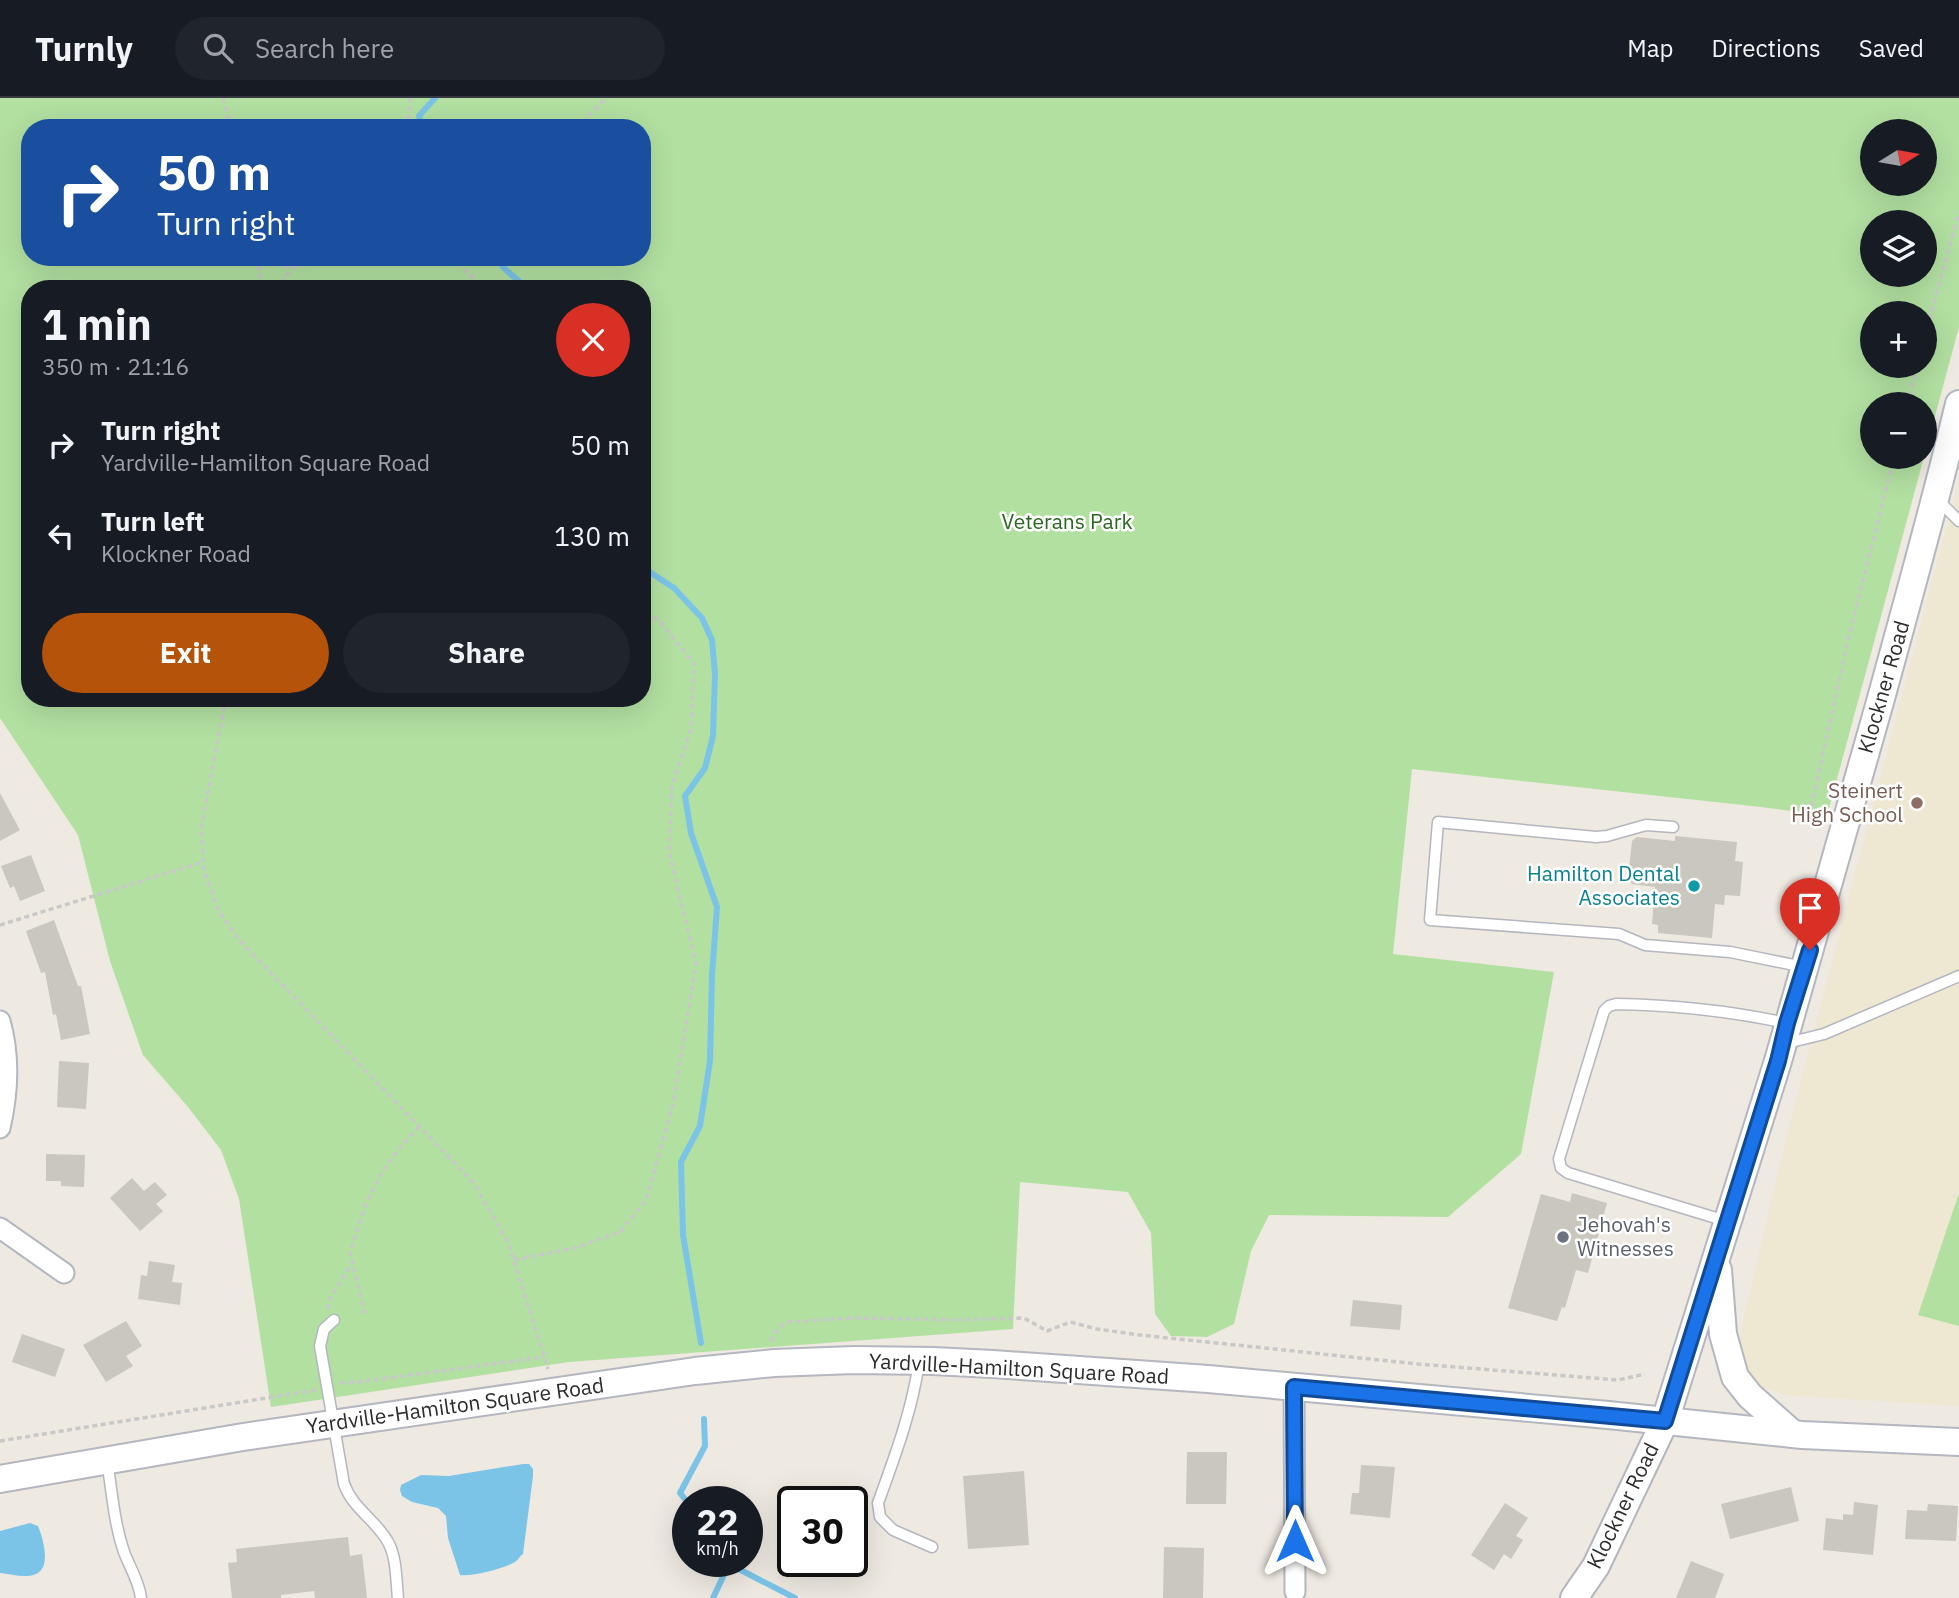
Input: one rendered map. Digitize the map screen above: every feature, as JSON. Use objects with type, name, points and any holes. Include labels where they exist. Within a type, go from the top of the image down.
[{"type":"street","name":"Klockner Road","points":[[1574,1598],[1596,1566],[1665,1421],[1805,967],[1937,499],[1959,404]]},
{"type":"street","points":[[0,1021],[7,1067],[5,1107],[0,1128]]},
{"type":"street","points":[[0,1228],[64,1273]]},
{"type":"street","points":[[1716,1255],[1723,1334],[1735,1377],[1750,1396],[1793,1434]]},
{"type":"street","name":"Yardville-Hamilton Square Road","points":[[0,1479],[333,1424],[695,1371],[854,1360],[993,1364],[1294,1387],[1793,1434],[1959,1442]]},
{"type":"street","points":[[1294,1387],[1296,1592]]},
{"type":"lane","points":[[1937,499],[1959,521]]},
{"type":"lane","points":[[1673,827],[1646,825],[1596,837],[1437,822],[1430,920],[1619,934],[1645,945],[1730,952],[1805,967]]},
{"type":"lane","points":[[1727,1221],[1568,1173],[1561,1168],[1559,1159],[1604,1011],[1616,1004],[1639,1004],[1754,1016],[1785,1034],[1824,1034],[1959,976]]},
{"type":"lane","points":[[332,1322],[324,1329],[320,1346],[344,1484],[349,1497],[387,1540],[392,1552],[398,1598]]},
{"type":"lane","points":[[920,1360],[906,1424],[878,1503],[880,1517],[893,1531],[932,1547]]},
{"type":"lane","points":[[107,1460],[124,1553],[140,1586],[141,1598]]},
{"type":"path","points":[[223,98],[228,119]]},
{"type":"path","points":[[409,119],[410,98]]},
{"type":"path","points":[[586,119],[606,98]]},
{"type":"path","points":[[1935,301],[1959,212]]},
{"type":"path","points":[[286,266],[292,268]]},
{"type":"path","points":[[282,280],[292,268],[298,266]]},
{"type":"path","points":[[461,266],[475,280]]},
{"type":"path","points":[[1814,823],[1814,790],[1891,469]]},
{"type":"path","points":[[514,1260],[575,1248],[620,1232],[646,1200],[673,1104],[696,964],[670,852],[672,785],[691,729],[694,664],[659,620],[651,616]]},
{"type":"path","points":[[224,707],[201,828],[204,871],[218,910],[239,940],[473,1182],[508,1242],[554,1392]]},
{"type":"path","points":[[0,925],[203,862]]},
{"type":"path","points":[[365,1314],[350,1252],[366,1203],[383,1170],[419,1127]]},
{"type":"path","points":[[332,1322],[328,1302],[352,1262]]},
{"type":"path","points":[[772,1364],[770,1344],[778,1329],[786,1322],[855,1318],[1024,1318],[1047,1331],[1070,1322],[1140,1335],[1418,1364],[1618,1380],[1645,1374]]},
{"type":"path","points":[[0,1441],[292,1395],[341,1383],[544,1357]]},
{"type":"shaded area","name":"Steinert High School","points":[[1959,479],[1959,1406],[1784,1395],[1755,1384],[1739,1355],[1742,1326],[1789,1126]]},
{"type":"green space","name":"Veterans Park","points":[[0,98],[1959,98],[1959,327],[1937,409],[1937,392],[1860,392],[1860,469],[1921,469],[1827,816],[1412,769],[1393,954],[1554,972],[1521,1154],[1448,1217],[1269,1215],[1251,1251],[1234,1324],[1207,1337],[1171,1336],[1155,1314],[1151,1233],[1128,1192],[1020,1182],[1013,1329],[569,1362],[271,1407],[239,1199],[221,1150],[143,1055],[110,961],[78,835],[0,718]]},
{"type":"green space","points":[[1959,1193],[1959,1326],[1918,1315]]},
{"type":"water","points":[[529,1464],[533,1469],[533,1476],[523,1554],[504,1567],[460,1575],[448,1538],[446,1516],[438,1508],[412,1502],[402,1496],[401,1485],[421,1475],[449,1476]]},
{"type":"water","points":[[30,1523],[38,1526],[42,1538],[45,1554],[43,1567],[29,1576],[0,1573],[0,1531]]},
{"type":"building","points":[[0,793],[20,830],[0,841]]},
{"type":"building","name":"Hamilton Dental Associates","points":[[1675,836],[1737,842],[1735,861],[1743,862],[1740,896],[1725,895],[1724,905],[1715,904],[1712,938],[1658,933],[1658,925],[1652,924],[1655,887],[1632,884],[1628,878],[1632,841],[1637,837],[1675,841]]},
{"type":"building","points":[[31,855],[45,891],[20,901],[14,886],[10,888],[1,866]]},
{"type":"building","points":[[54,920],[78,986],[81,986],[90,1034],[61,1040],[45,972],[41,973],[26,931]]},
{"type":"building","points":[[59,1061],[89,1063],[86,1109],[57,1107]]},
{"type":"building","points":[[46,1154],[85,1155],[84,1187],[61,1186],[61,1181],[46,1181]]},
{"type":"building","points":[[132,1178],[144,1191],[155,1182],[167,1195],[156,1204],[163,1211],[140,1231],[110,1198]]},
{"type":"building","name":"Jehovah's Witnesses","points":[[1572,1193],[1607,1203],[1588,1273],[1576,1270],[1565,1308],[1562,1307],[1557,1321],[1508,1308],[1541,1194],[1570,1202]]},
{"type":"building","points":[[149,1261],[175,1265],[172,1282],[182,1283],[180,1305],[138,1299],[141,1275],[147,1276]]},
{"type":"building","points":[[1353,1300],[1402,1305],[1400,1330],[1350,1326]]},
{"type":"building","points":[[126,1321],[142,1346],[126,1356],[133,1366],[106,1382],[83,1345]]},
{"type":"building","points":[[22,1334],[65,1349],[55,1377],[12,1362]]},
{"type":"building","points":[[1187,1452],[1227,1452],[1226,1504],[1186,1504]]},
{"type":"building","points":[[1361,1465],[1395,1467],[1390,1518],[1350,1514],[1352,1493],[1359,1493]]},
{"type":"building","points":[[1024,1471],[1029,1545],[968,1549],[963,1476]]},
{"type":"building","points":[[1791,1487],[1799,1521],[1730,1539],[1721,1504]]},
{"type":"building","points":[[1854,1502],[1878,1505],[1873,1555],[1823,1550],[1826,1518],[1843,1520],[1843,1514],[1853,1515]]},
{"type":"building","points":[[1505,1503],[1528,1518],[1516,1536],[1523,1540],[1511,1559],[1504,1554],[1494,1570],[1471,1555]]},
{"type":"building","points":[[1928,1504],[1958,1506],[1956,1541],[1905,1539],[1907,1510],[1927,1511]]},
{"type":"building","points":[[348,1537],[350,1556],[362,1554],[367,1598],[315,1598],[314,1591],[281,1595],[281,1598],[232,1598],[228,1563],[237,1562],[236,1549]]},
{"type":"building","points":[[1164,1547],[1204,1548],[1203,1598],[1163,1598]]},
{"type":"building","points":[[1691,1561],[1724,1574],[1715,1598],[1676,1598]]},
{"type":"waterway","points":[[420,119],[419,116],[435,98]]},
{"type":"waterway","points":[[503,266],[518,280]]},
{"type":"waterway","points":[[651,573],[674,588],[702,618],[712,640],[715,674],[713,736],[705,768],[685,796],[691,833],[717,907],[710,1061],[700,1126],[681,1162],[683,1235],[701,1343]]},
{"type":"waterway","points":[[684,1486],[705,1446],[704,1419]]},
{"type":"waterway","points":[[713,1598],[723,1577]]},
{"type":"waterway","points":[[754,1577],[795,1598]]},
{"type":"place","name":"Steinert High School","points":[[1917,803]]},
{"type":"place","name":"Hamilton Dental Associates","points":[[1694,886]]},
{"type":"place","name":"Jehovah's Witnesses","points":[[1563,1237]]},
{"type":"route","points":[[1295,1541],[1294,1387],[1665,1421],[1810,950]]}]
